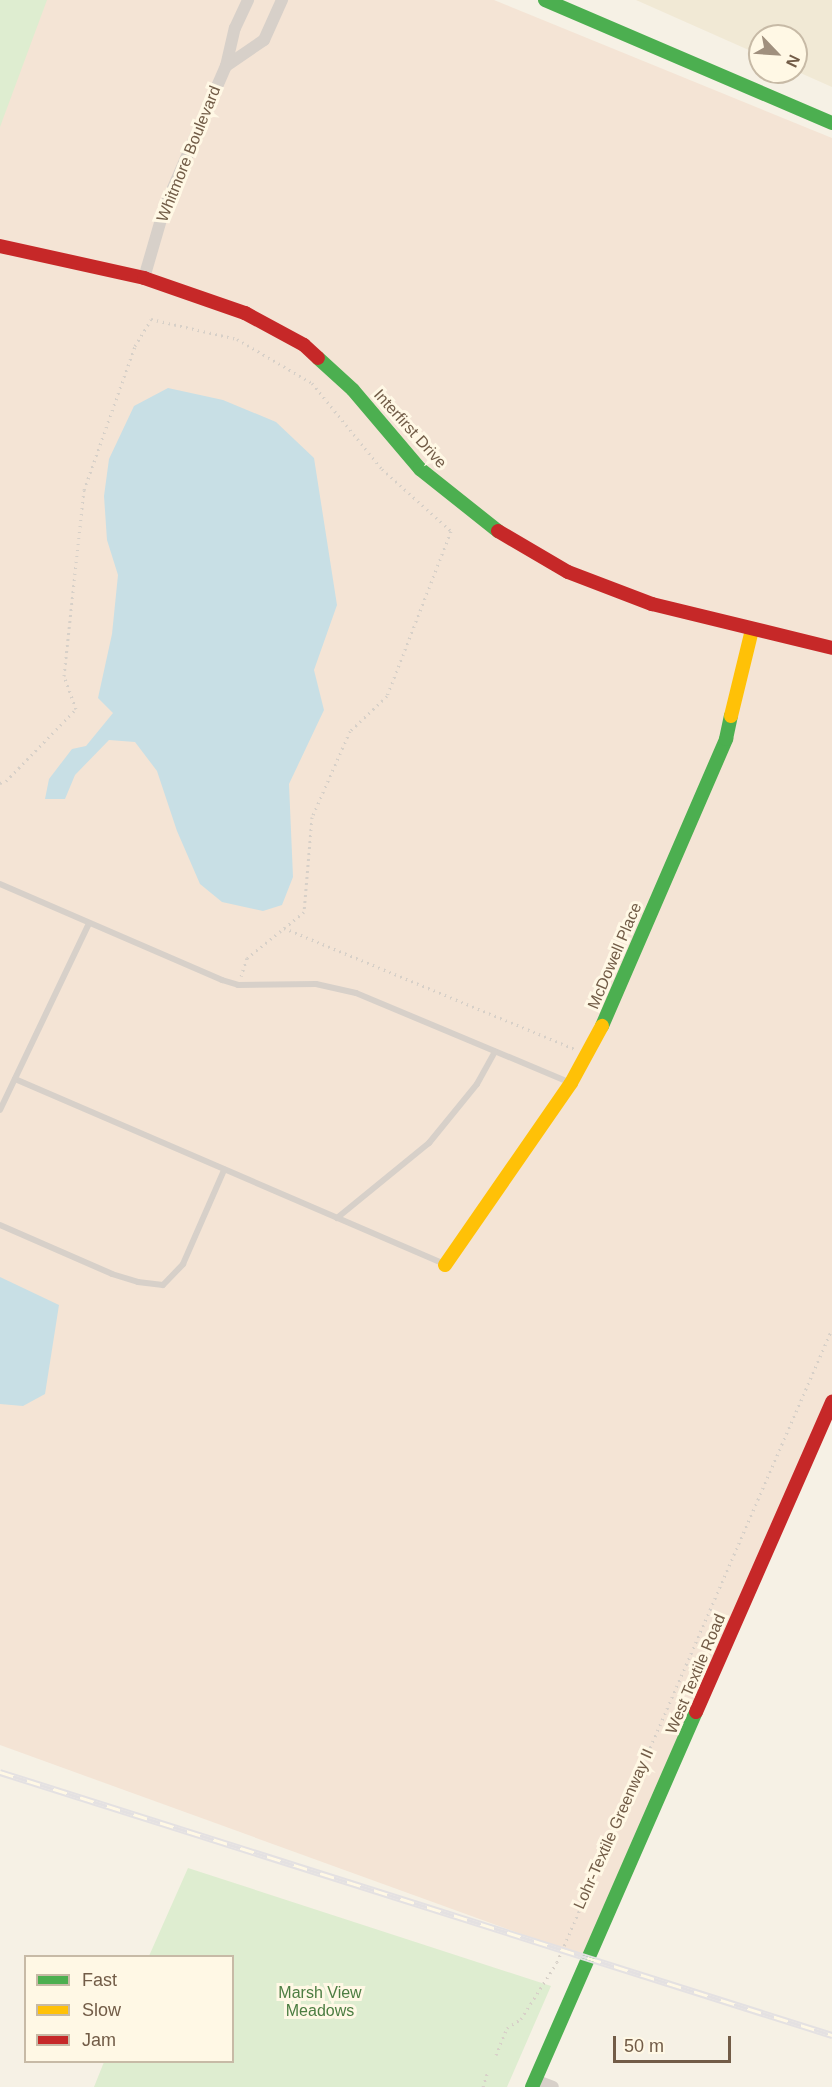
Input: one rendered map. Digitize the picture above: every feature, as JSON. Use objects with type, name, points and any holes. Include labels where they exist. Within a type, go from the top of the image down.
[{"type":"street","name":"Whitmore Boulevard","points":[[144,278],[164,209],[226,66],[235,28],[248,0]]},
{"type":"street","name":"Whitmore Boulevard","points":[[226,66],[264,40],[282,0]]},
{"type":"street","points":[[545,0],[832,123]]},
{"type":"street","name":"Interfirst Drive","points":[[0,246],[14,247],[144,278],[245,313],[304,345],[353,390],[420,470],[488,525],[568,572],[652,604],[832,648]]},
{"type":"street","name":"McDowell Place","points":[[445,1264],[571,1083],[605,1021],[726,739],[752,630]]},
{"type":"street","name":"West Textile Road","points":[[534,2083],[832,1402]]},
{"type":"street","points":[[534,2083],[553,2087]]},
{"type":"lane","points":[[0,884],[238,984],[316,984],[356,993],[571,1083]]},
{"type":"lane","points":[[0,1110],[89,923]]},
{"type":"lane","points":[[337,1218],[429,1143],[477,1084],[495,1053]]},
{"type":"lane","points":[[15,1078],[445,1264]]},
{"type":"lane","points":[[0,1225],[112,1274],[138,1282],[163,1285],[183,1264],[224,1170]]},
{"type":"path","points":[[0,783],[6,781],[76,709],[64,676],[84,490],[135,346],[151,319],[237,339],[312,383],[382,470],[451,531],[387,696],[350,731],[312,817],[304,912],[248,958],[238,984]]},
{"type":"path","points":[[284,928],[587,1054]]},
{"type":"path","name":"Lohr-Textile Greenway II","points":[[496,2055],[507,2028],[521,2019],[554,1968],[832,1329]]},
{"type":"path","points":[[483,2087],[488,2071]]},
{"type":"shaded area","points":[[0,0],[494,0],[832,138],[832,1402],[590,1959],[0,1745]]},
{"type":"shaded area","points":[[636,0],[832,0],[832,87],[808,76],[808,24],[748,24],[748,50]]},
{"type":"green space","points":[[0,0],[47,0],[0,127]]},
{"type":"green space","name":"Marsh View Meadows","points":[[188,1868],[551,1986],[507,2087],[94,2087],[104,2063],[234,2063],[234,1955],[149,1955]]},
{"type":"water","points":[[168,388],[223,400],[276,422],[314,458],[337,605],[314,670],[324,710],[289,784],[293,877],[282,905],[263,911],[222,902],[200,884],[177,831],[157,771],[135,742],[109,740],[75,775],[65,799],[45,799],[49,779],[72,749],[86,746],[113,713],[98,698],[112,634],[118,575],[107,540],[104,496],[109,459],[134,406]]},
{"type":"water","points":[[0,1277],[59,1305],[45,1394],[23,1406],[0,1404]]},
{"type":"railway","points":[[0,1772],[832,2035]]},
{"type":"traffic: fast","points":[[545,0],[832,123]]},
{"type":"traffic: fast","points":[[318,358],[353,390],[420,469],[498,531]]},
{"type":"traffic: fast","points":[[602,1026],[726,739],[731,716]]},
{"type":"traffic: fast","points":[[532,2087],[696,1712]]},
{"type":"traffic: slow","points":[[731,716],[752,630]]},
{"type":"traffic: slow","points":[[445,1265],[571,1083],[602,1026]]},
{"type":"traffic: jam","points":[[0,246],[144,278],[245,313],[304,345],[318,358]]},
{"type":"traffic: jam","points":[[498,531],[568,572],[652,604],[832,648]]},
{"type":"traffic: jam","points":[[696,1712],[832,1402]]}]
